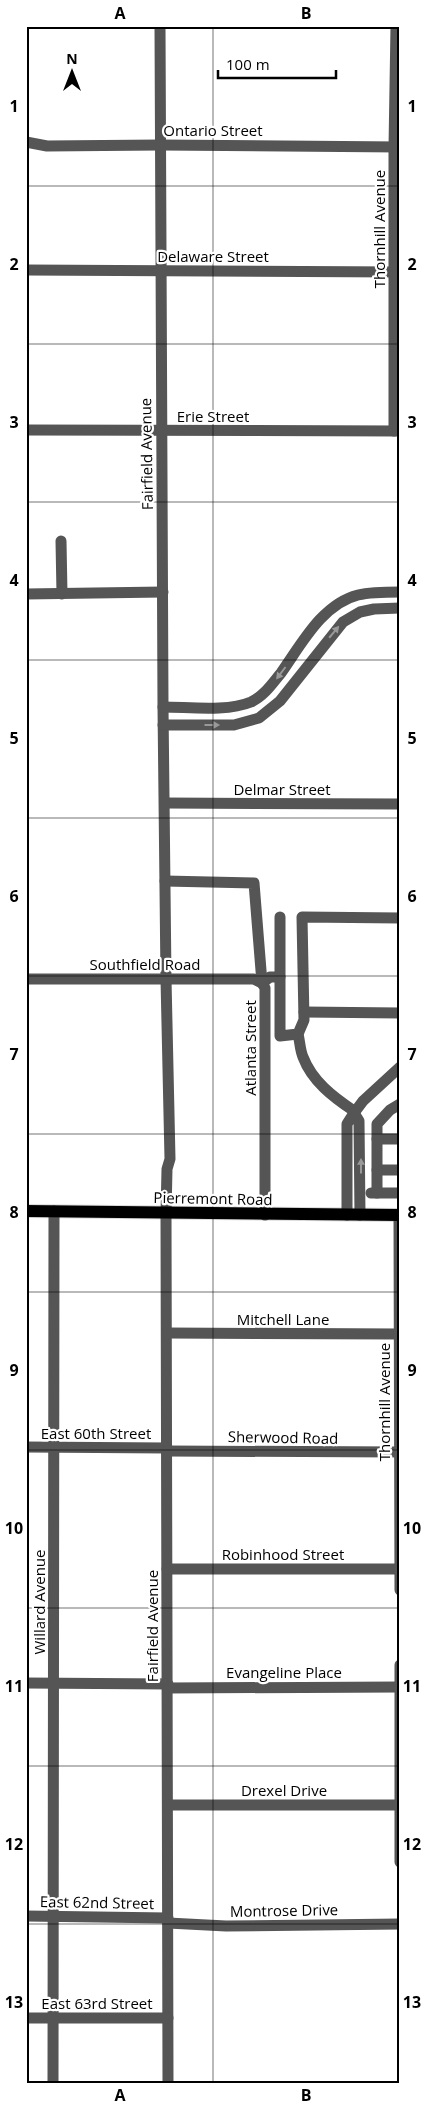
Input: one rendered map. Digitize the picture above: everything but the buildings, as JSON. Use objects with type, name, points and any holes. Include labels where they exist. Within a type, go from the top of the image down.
[{"type":"main road","name":"Pierremont Road","points":[[26,1211],[399,1215]]},
{"type":"street","name":"Fairfield Avenue","points":[[160,26],[161,430],[167,1074],[164,1087],[163,1148],[167,1169],[168,2083]]},
{"type":"street","name":"Thornhill Avenue","points":[[396,26],[397,431]]},
{"type":"street","name":"Ontario Street","points":[[26,142],[47,146],[397,147]]},
{"type":"street","name":"Delaware Street","points":[[26,270],[397,272]]},
{"type":"street","name":"Erie Street","points":[[26,430],[397,431]]},
{"type":"street","points":[[61,541],[62,594]]},
{"type":"street","points":[[26,594],[163,592]]},
{"type":"street","points":[[163,707],[236,706],[254,700],[264,694],[322,617],[336,605],[358,595],[400,592]]},
{"type":"street","points":[[163,725],[234,725],[259,718],[280,701],[344,622],[360,612],[374,609],[400,608]]},
{"type":"street","name":"Delmar Street","points":[[165,803],[400,804]]},
{"type":"street","name":"Atlanta Street","points":[[165,881],[254,883],[262,982],[265,988],[265,1215]]},
{"type":"street","points":[[280,917],[280,1036],[298,1034]]},
{"type":"street","points":[[353,1215],[360,1193],[359,1121],[354,1112],[323,1087],[310,1073],[302,1056],[298,1034],[304,1020],[302,917],[400,918]]},
{"type":"street","points":[[262,982],[270,977],[280,977]]},
{"type":"street","name":"Southfield Road","points":[[26,979],[254,979],[262,982]]},
{"type":"street","points":[[304,1012],[400,1013]]},
{"type":"street","points":[[353,1215],[347,1193],[347,1124],[354,1112],[400,1067]]},
{"type":"street","points":[[377,1193],[377,1124],[390,1110],[400,1104]]},
{"type":"street","points":[[377,1138],[400,1139]]},
{"type":"street","points":[[377,1170],[400,1170]]},
{"type":"street","points":[[347,1193],[400,1193]]},
{"type":"street","name":"Willard Avenue","points":[[53,2083],[55,1684],[54,1211]]},
{"type":"street","name":"Thornhill Avenue","points":[[399,1215],[400,1590]]},
{"type":"street","name":"Mitchell Lane","points":[[167,1333],[399,1334]]},
{"type":"street","name":"East 60th Street","points":[[26,1447],[167,1449]]},
{"type":"street","name":"Sherwood Road","points":[[167,1449],[400,1452]]},
{"type":"street","name":"Robinhood Street","points":[[167,1569],[399,1569]]},
{"type":"street","points":[[400,1665],[400,1862]]},
{"type":"street","name":"Evangeline Place","points":[[26,1683],[400,1687]]},
{"type":"street","name":"Drexel Drive","points":[[168,1805],[400,1805]]},
{"type":"street","name":"East 62nd Street","points":[[26,1916],[168,1920]]},
{"type":"street","name":"Montrose Drive","points":[[168,1920],[218,1926],[400,1924]]},
{"type":"street","name":"East 63rd Street","points":[[26,2018],[168,2018]]}]
